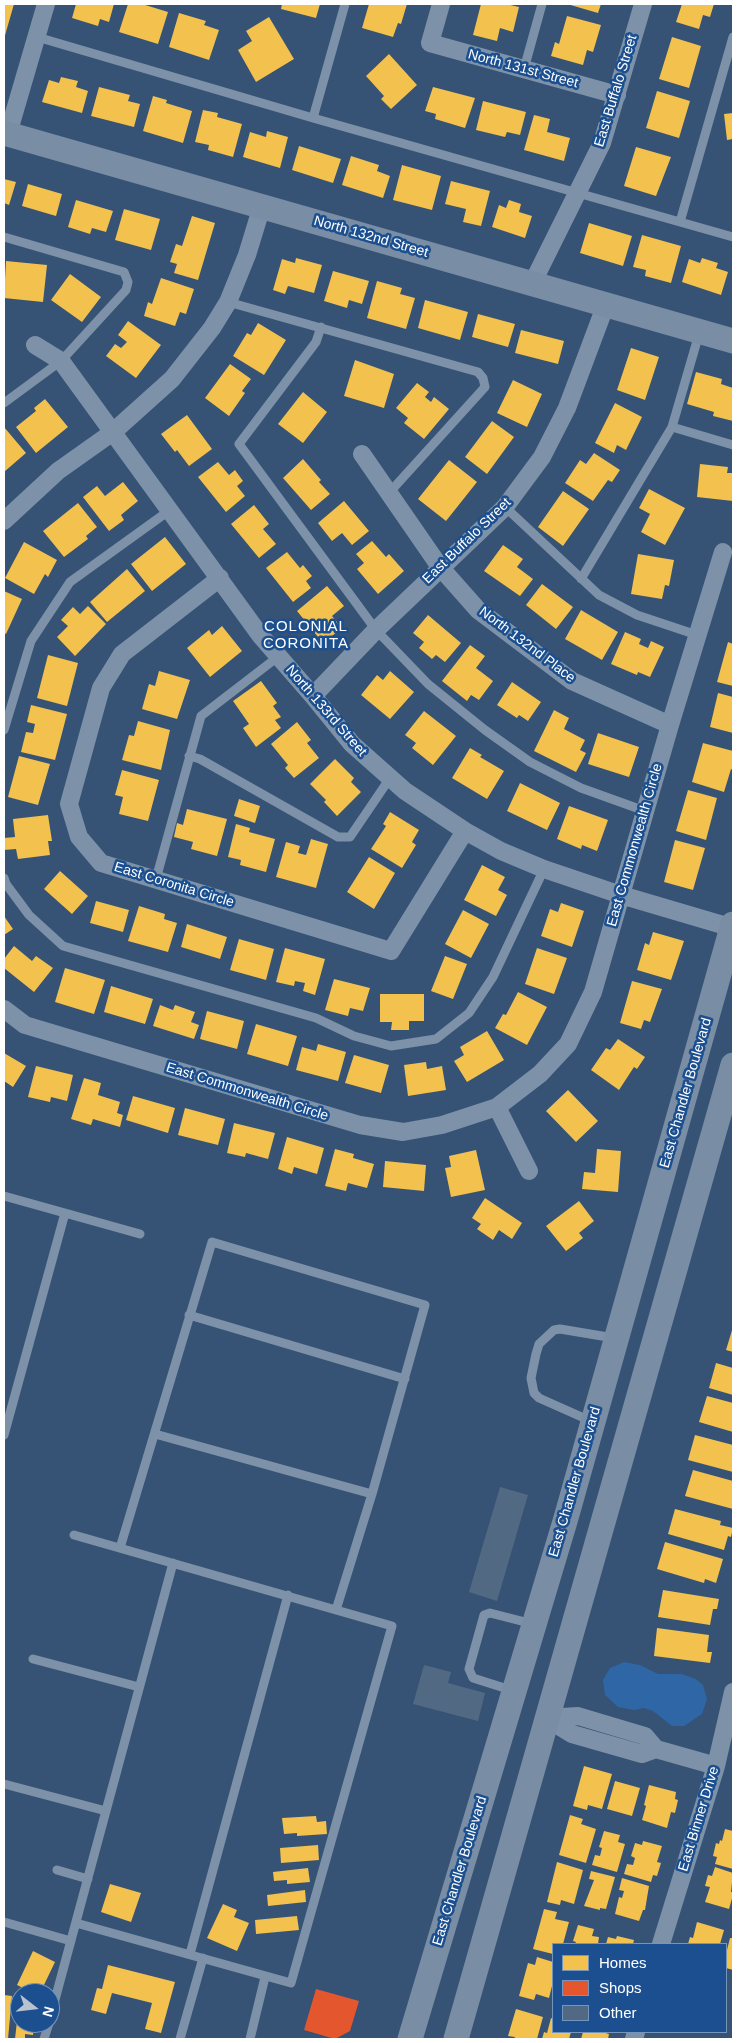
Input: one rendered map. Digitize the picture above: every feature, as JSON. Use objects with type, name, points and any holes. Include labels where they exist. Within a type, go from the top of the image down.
[{"type":"main road","name":"North 132nd Street","points":[[6,133],[733,341]]},
{"type":"main road","name":"East Chandler Boulevard","points":[[410,2039],[593,1422],[733,927]]},
{"type":"main road","points":[[456,2039],[733,1065]]},
{"type":"main road","points":[[511,1700],[546,1718]]},
{"type":"street","points":[[6,133],[46,4]]},
{"type":"street","name":"North 131st Street","points":[[441,4],[430,43],[616,95]]},
{"type":"street","name":"East Buffalo Street","points":[[532,284],[602,144],[643,4]]},
{"type":"street","points":[[4,521],[58,471],[113,432],[172,378],[212,328],[228,302],[247,255],[262,206]]},
{"type":"street","name":"East Buffalo Street","points":[[313,696],[440,567],[505,507],[542,457],[567,408],[606,304]]},
{"type":"street","points":[[35,345],[61,361]]},
{"type":"street","name":"North 133rd Street","points":[[61,361],[260,635],[352,744],[405,791],[464,831],[501,852],[621,895],[733,927]]},
{"type":"street","name":"North 132nd Place","points":[[362,454],[440,567],[478,610],[572,681],[670,725]]},
{"type":"street","name":"East Commonwealth Circle","points":[[4,1009],[25,1025],[360,1125],[403,1132],[442,1125],[497,1107],[540,1074],[568,1044],[592,992],[723,552]]},
{"type":"street","name":"East Coronita Circle","points":[[220,578],[122,654],[101,688],[69,804],[79,837],[101,863],[391,951],[464,831]]},
{"type":"street","points":[[497,1107],[530,1171]]},
{"type":"street","name":"East Binner Drive","points":[[661,1943],[716,1766],[733,1692]]},
{"type":"street","points":[[546,1718],[572,1734],[642,1754],[656,1749],[716,1766]]},
{"type":"lane","points":[[312,118],[344,4]]},
{"type":"lane","points":[[524,69],[542,4]]},
{"type":"lane","points":[[680,222],[733,36]]},
{"type":"lane","points":[[37,37],[312,118],[733,237]]},
{"type":"lane","points":[[4,237],[124,272],[128,282],[126,290],[61,361],[4,403]]},
{"type":"lane","points":[[228,302],[478,372],[483,378],[485,387],[389,493]]},
{"type":"lane","points":[[321,327],[316,342],[240,444],[376,630],[428,684],[484,730],[530,762],[581,788],[645,810]]},
{"type":"lane","points":[[581,580],[672,428],[699,331]]},
{"type":"lane","points":[[672,428],[733,446]]},
{"type":"lane","points":[[505,507],[599,595],[637,615],[697,635]]},
{"type":"lane","points":[[4,730],[31,641],[70,582],[170,510]]},
{"type":"lane","points":[[156,879],[201,716],[279,656]]},
{"type":"lane","points":[[189,756],[200,759],[338,836],[350,837],[390,778]]},
{"type":"lane","points":[[4,878],[29,915],[64,946],[316,1018],[354,1036],[392,1046],[436,1039],[469,1013],[493,977],[544,869]]},
{"type":"lane","points":[[4,1196],[140,1234]]},
{"type":"lane","points":[[4,1435],[65,1214]]},
{"type":"lane","points":[[120,1548],[212,1242],[425,1305],[372,1494],[336,1610]]},
{"type":"lane","points":[[189,1315],[405,1379]]},
{"type":"lane","points":[[593,1422],[539,1398],[534,1392],[531,1378],[536,1354],[539,1344],[554,1330],[560,1329],[616,1338]]},
{"type":"lane","points":[[155,1434],[372,1494]]},
{"type":"lane","points":[[74,1535],[392,1626],[291,1983],[76,1923]]},
{"type":"lane","points":[[60,1983],[173,1563]]},
{"type":"lane","points":[[190,1954],[288,1595]]},
{"type":"lane","points":[[511,1700],[473,1678],[469,1669],[484,1615],[490,1613],[534,1624]]},
{"type":"lane","points":[[33,1659],[139,1687]]},
{"type":"lane","points":[[4,1784],[106,1812]]},
{"type":"lane","points":[[57,1870],[88,1879]]},
{"type":"lane","points":[[4,1922],[71,1942]]},
{"type":"lane","points":[[180,2039],[203,1958]]},
{"type":"lane","points":[[250,2039],[265,1977]]},
{"type":"shaded area","points":[[624,1662],[640,1665],[658,1674],[682,1674],[696,1679],[703,1685],[707,1699],[702,1714],[684,1726],[672,1726],[653,1711],[644,1708],[634,1710],[618,1707],[605,1695],[603,1680],[610,1668]]},
{"type":"building: Homes","points":[[4,4],[14,4],[4,39]]},
{"type":"building: Homes","points":[[76,4],[114,4],[109,22],[100,19],[98,26],[72,18]]},
{"type":"building: Homes","points":[[128,4],[142,4],[168,12],[158,44],[119,32]]},
{"type":"building: Homes","points":[[282,4],[320,4],[316,18],[281,9]]},
{"type":"building: Homes","points":[[369,4],[407,4],[401,24],[398,23],[393,37],[362,28]]},
{"type":"building: Homes","points":[[481,4],[506,4],[519,7],[513,32],[500,28],[497,41],[473,35]]},
{"type":"building: Homes","points":[[567,4],[601,4],[598,13]]},
{"type":"building: Homes","points":[[682,4],[714,4],[710,17],[703,15],[699,29],[676,22]]},
{"type":"building: Homes","points":[[179,13],[206,21],[204,25],[219,30],[209,60],[169,47]]},
{"type":"building: Homes","points":[[567,16],[601,25],[593,52],[587,50],[583,65],[551,56],[555,42],[559,44]]},
{"type":"building: Homes","points":[[269,17],[294,59],[256,82],[238,50],[252,41],[246,31]]},
{"type":"building: Homes","points":[[672,37],[701,46],[689,88],[659,79]]},
{"type":"building: Homes","points":[[389,54],[417,85],[391,109],[381,99],[384,96],[366,76]]},
{"type":"building: Homes","points":[[61,77],[78,81],[76,87],[88,91],[82,113],[42,102],[49,80],[59,83]]},
{"type":"building: Homes","points":[[99,87],[130,95],[128,101],[140,104],[134,127],[91,116]]},
{"type":"building: Homes","points":[[433,87],[475,98],[465,128],[435,119],[436,114],[425,111]]},
{"type":"building: Homes","points":[[657,91],[690,101],[679,138],[646,128]]},
{"type":"building: Homes","points":[[153,96],[167,100],[166,103],[192,111],[183,143],[143,131]]},
{"type":"building: Homes","points":[[483,101],[526,112],[520,135],[507,132],[505,137],[476,130]]},
{"type":"building: Homes","points":[[203,110],[218,113],[217,117],[242,124],[233,157],[208,150],[209,145],[195,142]]},
{"type":"building: Homes","points":[[733,113],[733,139],[727,140],[724,114]]},
{"type":"building: Homes","points":[[534,115],[550,119],[547,132],[570,138],[564,161],[524,150]]},
{"type":"building: Homes","points":[[267,131],[288,137],[280,168],[243,157],[250,132],[266,137]]},
{"type":"building: Homes","points":[[299,146],[341,159],[333,183],[292,170]]},
{"type":"building: Homes","points":[[636,147],[671,157],[656,196],[624,186]]},
{"type":"building: Homes","points":[[351,156],[379,165],[377,171],[390,176],[383,198],[342,185]]},
{"type":"building: Homes","points":[[402,165],[441,176],[432,210],[393,200]]},
{"type":"building: Homes","points":[[4,179],[16,182],[9,205],[4,203]]},
{"type":"building: Homes","points":[[451,181],[490,191],[481,226],[463,222],[466,209],[445,204]]},
{"type":"building: Homes","points":[[28,184],[62,194],[56,216],[22,206]]},
{"type":"building: Homes","points":[[76,200],[113,211],[106,232],[92,228],[90,234],[68,227]]},
{"type":"building: Homes","points":[[509,200],[521,204],[519,212],[532,216],[525,238],[492,227],[499,205],[506,208]]},
{"type":"building: Homes","points":[[124,209],[160,219],[151,250],[115,240]]},
{"type":"building: Homes","points":[[192,216],[215,223],[198,280],[174,273],[177,264],[170,262],[176,244],[182,246]]},
{"type":"building: Homes","points":[[589,223],[632,236],[623,266],[580,253]]},
{"type":"building: Homes","points":[[642,235],[681,246],[671,283],[645,276],[646,270],[633,267]]},
{"type":"building: Homes","points":[[296,258],[322,265],[314,293],[288,286],[285,294],[273,290],[282,259],[295,263]]},
{"type":"building: Homes","points":[[702,258],[718,263],[716,268],[728,272],[721,295],[682,282],[689,259],[700,263]]},
{"type":"building: Homes","points":[[6,261],[47,265],[43,302],[4,298]]},
{"type":"building: Homes","points":[[333,271],[369,281],[362,304],[349,300],[347,308],[324,301]]},
{"type":"building: Homes","points":[[70,274],[101,297],[82,322],[51,300]]},
{"type":"building: Homes","points":[[161,278],[194,289],[186,314],[180,312],[175,326],[144,316],[148,302],[152,304]]},
{"type":"building: Homes","points":[[377,281],[402,288],[400,294],[415,298],[406,329],[367,318]]},
{"type":"building: Homes","points":[[425,300],[468,312],[460,340],[418,328]]},
{"type":"building: Homes","points":[[478,314],[515,324],[508,347],[472,337]]},
{"type":"building: Homes","points":[[128,321],[161,345],[136,378],[106,356],[115,344],[121,348],[127,342],[118,335]]},
{"type":"building: Homes","points":[[258,323],[286,340],[264,375],[233,356],[247,333],[251,335]]},
{"type":"building: Homes","points":[[521,330],[564,341],[558,364],[515,353]]},
{"type":"building: Homes","points":[[631,348],[659,357],[645,400],[617,390]]},
{"type":"building: Homes","points":[[355,360],[394,374],[384,408],[344,396]]},
{"type":"building: Homes","points":[[230,364],[251,379],[242,391],[245,393],[229,416],[205,398]]},
{"type":"building: Homes","points":[[696,372],[722,379],[721,384],[733,388],[733,421],[713,416],[714,412],[687,404]]},
{"type":"building: Homes","points":[[513,380],[542,394],[527,427],[497,413]]},
{"type":"building: Homes","points":[[417,383],[429,392],[425,397],[431,402],[434,397],[449,409],[424,439],[404,423],[408,418],[396,408]]},
{"type":"building: Homes","points":[[303,392],[327,412],[303,443],[278,424]]},
{"type":"building: Homes","points":[[45,399],[68,427],[36,453],[16,427],[36,411],[34,408]]},
{"type":"building: Homes","points":[[615,403],[642,417],[626,450],[617,445],[614,453],[595,443]]},
{"type":"building: Homes","points":[[187,415],[212,449],[189,466],[177,450],[175,452],[161,434]]},
{"type":"building: Homes","points":[[492,421],[514,437],[487,474],[465,457]]},
{"type":"building: Homes","points":[[4,427],[26,453],[4,472]]},
{"type":"building: Homes","points":[[594,453],[620,470],[612,482],[608,480],[593,501],[565,483],[580,460],[586,464]]},
{"type":"building: Homes","points":[[303,459],[330,494],[311,510],[283,478]]},
{"type":"building: Homes","points":[[449,460],[477,482],[446,521],[418,499]]},
{"type":"building: Homes","points":[[218,462],[229,475],[235,470],[243,481],[237,486],[245,496],[226,512],[198,477]]},
{"type":"building: Homes","points":[[700,464],[728,467],[727,473],[733,473],[733,501],[697,497]]},
{"type":"building: Homes","points":[[123,482],[138,501],[121,515],[124,520],[109,531],[83,497],[97,486],[105,496]]},
{"type":"building: Homes","points":[[649,489],[685,508],[665,545],[641,532],[650,514],[639,508]]},
{"type":"building: Homes","points":[[563,491],[589,509],[563,546],[538,527]]},
{"type":"building: Homes","points":[[344,501],[369,531],[352,545],[342,533],[332,541],[318,523]]},
{"type":"building: Homes","points":[[78,503],[97,527],[86,536],[88,539],[64,557],[43,531]]},
{"type":"building: Homes","points":[[254,505],[269,524],[263,529],[276,544],[259,558],[231,524]]},
{"type":"building: Homes","points":[[165,537],[186,564],[152,591],[131,564]]},
{"type":"building: Homes","points":[[372,541],[386,557],[389,554],[404,571],[378,594],[357,569],[364,563],[356,554]]},
{"type":"building: Homes","points":[[24,542],[57,560],[48,577],[45,574],[34,594],[5,578]]},
{"type":"building: Homes","points":[[503,545],[523,559],[517,567],[533,579],[520,596],[484,571]]},
{"type":"building: Homes","points":[[287,552],[300,568],[303,565],[312,576],[306,581],[311,588],[293,602],[266,568]]},
{"type":"building: Homes","points":[[638,554],[674,560],[669,586],[665,585],[662,599],[631,594]]},
{"type":"building: Homes","points":[[127,569],[145,591],[107,622],[90,602]]},
{"type":"building: Homes","points":[[542,584],[573,607],[556,629],[526,605]]},
{"type":"building: Homes","points":[[327,586],[344,606],[332,616],[342,628],[323,643],[297,611]]},
{"type":"building: Homes","points":[[4,591],[22,599],[6,634],[4,633]]},
{"type":"building: Homes","points":[[88,606],[106,624],[75,656],[57,637],[68,626],[61,620],[73,607],[80,614]]},
{"type":"building: Homes","points":[[581,610],[618,632],[602,660],[565,639]]},
{"type":"building: Homes","points":[[428,615],[461,643],[445,662],[436,655],[432,659],[419,648],[424,642],[413,633]]},
{"type":"building: Homes","points":[[222,626],[242,651],[210,677],[187,648],[209,630],[212,635]]},
{"type":"building: Homes","points":[[625,632],[641,639],[639,644],[648,648],[651,641],[664,647],[650,677],[638,672],[637,675],[611,664]]},
{"type":"building: Homes","points":[[728,642],[733,644],[733,686],[717,682]]},
{"type":"building: Homes","points":[[470,645],[485,656],[476,668],[493,681],[479,700],[471,695],[467,701],[442,681]]},
{"type":"building: Homes","points":[[48,655],[78,663],[67,706],[37,698]]},
{"type":"building: Homes","points":[[159,671],[190,680],[177,719],[142,709],[149,684],[155,686]]},
{"type":"building: Homes","points":[[390,671],[414,692],[390,719],[361,695],[377,675],[383,680]]},
{"type":"building: Homes","points":[[261,681],[277,703],[273,706],[281,717],[275,720],[281,728],[256,747],[243,728],[249,724],[233,701]]},
{"type":"building: Homes","points":[[512,682],[541,702],[528,721],[519,715],[517,718],[497,705]]},
{"type":"building: Homes","points":[[718,693],[733,697],[733,733],[710,727]]},
{"type":"building: Homes","points":[[31,705],[67,714],[55,760],[21,752],[26,732],[33,733],[35,724],[27,722]]},
{"type":"building: Homes","points":[[554,710],[569,718],[564,729],[585,740],[580,750],[586,753],[576,772],[534,751]]},
{"type":"building: Homes","points":[[424,711],[456,736],[433,765],[412,748],[416,743],[405,735]]},
{"type":"building: Homes","points":[[138,721],[170,730],[161,770],[122,760],[129,735],[134,736]]},
{"type":"building: Homes","points":[[297,722],[311,740],[307,743],[319,758],[294,778],[285,768],[288,765],[271,744]]},
{"type":"building: Homes","points":[[598,733],[639,747],[629,777],[588,764]]},
{"type":"building: Homes","points":[[703,743],[733,751],[733,770],[731,769],[724,792],[692,782]]},
{"type":"building: Homes","points":[[470,748],[482,755],[480,757],[504,771],[487,799],[452,778]]},
{"type":"building: Homes","points":[[19,756],[50,764],[38,805],[8,797]]},
{"type":"building: Homes","points":[[335,759],[354,778],[351,782],[361,792],[337,816],[324,802],[326,800],[310,784]]},
{"type":"building: Homes","points":[[122,770],[159,780],[148,821],[119,814],[123,797],[115,795]]},
{"type":"building: Homes","points":[[520,783],[560,803],[547,830],[507,811]]},
{"type":"building: Homes","points":[[688,790],[717,798],[706,840],[676,831]]},
{"type":"building: Homes","points":[[239,799],[260,806],[255,823],[234,816]]},
{"type":"building: Homes","points":[[569,806],[608,820],[597,851],[582,845],[581,849],[557,839]]},
{"type":"building: Homes","points":[[187,809],[227,819],[217,856],[191,849],[193,842],[174,837],[177,823],[183,825]]},
{"type":"building: Homes","points":[[390,812],[419,830],[412,842],[416,845],[402,868],[371,849],[386,826],[383,824]]},
{"type":"building: Homes","points":[[48,815],[52,841],[48,841],[50,855],[18,859],[16,849],[4,850],[4,838],[15,837],[13,819]]},
{"type":"building: Homes","points":[[236,824],[250,828],[249,832],[275,839],[266,872],[240,865],[241,860],[228,857]]},
{"type":"building: Homes","points":[[311,839],[328,844],[316,888],[276,877],[286,842],[300,846],[298,853],[306,855]]},
{"type":"building: Homes","points":[[675,840],[705,848],[693,890],[664,882]]},
{"type":"building: Homes","points":[[369,857],[395,873],[374,909],[347,892]]},
{"type":"building: Homes","points":[[482,865],[505,877],[498,890],[507,895],[496,916],[464,900]]},
{"type":"building: Homes","points":[[60,871],[88,896],[72,914],[44,889]]},
{"type":"building: Homes","points":[[96,901],[129,910],[123,932],[90,923]]},
{"type":"building: Homes","points":[[561,903],[584,911],[572,947],[541,936],[550,909],[558,912]]},
{"type":"building: Homes","points":[[139,906],[165,914],[164,919],[177,923],[168,952],[128,941]]},
{"type":"building: Homes","points":[[463,910],[489,924],[471,958],[445,944]]},
{"type":"building: Homes","points":[[4,916],[13,929],[4,935]]},
{"type":"building: Homes","points":[[187,924],[227,937],[220,959],[181,947]]},
{"type":"building: Homes","points":[[653,932],[684,941],[671,980],[637,970],[645,943],[649,945]]},
{"type":"building: Homes","points":[[239,939],[274,949],[266,980],[230,970]]},
{"type":"building: Homes","points":[[14,946],[32,961],[36,956],[53,968],[34,992],[4,968],[4,959]]},
{"type":"building: Homes","points":[[285,948],[325,959],[315,995],[303,991],[305,983],[295,981],[294,986],[276,982]]},
{"type":"building: Homes","points":[[537,948],[567,958],[554,994],[525,984]]},
{"type":"building: Homes","points":[[445,956],[467,964],[453,999],[431,991]]},
{"type":"building: Homes","points":[[65,968],[105,980],[94,1014],[55,1002]]},
{"type":"building: Homes","points":[[334,979],[370,988],[363,1011],[350,1008],[348,1016],[325,1010]]},
{"type":"building: Homes","points":[[632,981],[662,989],[650,1022],[644,1020],[641,1029],[620,1023]]},
{"type":"building: Homes","points":[[111,986],[153,999],[145,1024],[104,1012]]},
{"type":"building: Homes","points":[[518,992],[547,1007],[527,1045],[495,1028],[503,1014],[506,1015]]},
{"type":"building: Homes","points":[[380,994],[424,994],[424,1021],[409,1021],[409,1030],[391,1030],[392,1022],[380,1022]]},
{"type":"building: Homes","points":[[160,1005],[173,1010],[175,1005],[195,1012],[191,1022],[199,1025],[194,1039],[153,1026]]},
{"type":"building: Homes","points":[[207,1011],[244,1021],[237,1049],[200,1039]]},
{"type":"building: Homes","points":[[256,1024],[297,1036],[288,1066],[247,1054]]},
{"type":"building: Homes","points":[[487,1031],[504,1060],[467,1082],[454,1061],[464,1055],[460,1047]]},
{"type":"building: Homes","points":[[618,1039],[645,1057],[637,1069],[634,1067],[619,1090],[591,1070],[606,1048],[610,1050]]},
{"type":"building: Homes","points":[[318,1044],[346,1052],[338,1081],[296,1070],[302,1047],[316,1051]]},
{"type":"building: Homes","points":[[4,1053],[26,1066],[13,1087],[4,1081]]},
{"type":"building: Homes","points":[[354,1055],[389,1065],[381,1093],[345,1083]]},
{"type":"building: Homes","points":[[426,1062],[427,1069],[442,1066],[446,1090],[408,1096],[404,1065]]},
{"type":"building: Homes","points":[[36,1066],[73,1075],[67,1101],[51,1097],[50,1102],[28,1097]]},
{"type":"building: Homes","points":[[84,1078],[101,1083],[98,1095],[120,1102],[117,1113],[123,1115],[120,1127],[93,1119],[91,1125],[71,1119]]},
{"type":"building: Homes","points":[[568,1090],[598,1121],[576,1142],[546,1111]]},
{"type":"building: Homes","points":[[133,1096],[175,1108],[168,1133],[126,1120]]},
{"type":"building: Homes","points":[[185,1108],[225,1119],[218,1145],[178,1135]]},
{"type":"building: Homes","points":[[234,1123],[275,1133],[268,1159],[246,1153],[245,1157],[227,1153]]},
{"type":"building: Homes","points":[[287,1137],[324,1148],[317,1174],[294,1167],[292,1174],[278,1169]]},
{"type":"building: Homes","points":[[335,1149],[354,1154],[353,1158],[374,1164],[367,1188],[348,1183],[346,1191],[325,1186]]},
{"type":"building: Homes","points":[[597,1149],[621,1151],[618,1192],[582,1189],[584,1172],[595,1173]]},
{"type":"building: Homes","points":[[476,1150],[485,1190],[451,1197],[445,1168],[451,1167],[449,1156]]},
{"type":"building: Homes","points":[[385,1161],[426,1165],[424,1191],[383,1187]]},
{"type":"building: Homes","points":[[485,1198],[522,1223],[512,1239],[499,1230],[493,1240],[477,1229],[481,1224],[472,1218]]},
{"type":"building: Homes","points":[[579,1201],[594,1221],[579,1233],[583,1238],[566,1251],[546,1226]]},
{"type":"building: Homes","points":[[733,1327],[733,1352],[726,1350]]},
{"type":"building: Homes","points":[[716,1363],[733,1368],[733,1395],[709,1388]]},
{"type":"building: Homes","points":[[707,1396],[733,1403],[733,1432],[699,1422]]},
{"type":"building: Homes","points":[[695,1435],[733,1445],[733,1472],[688,1460]]},
{"type":"building: Homes","points":[[693,1470],[733,1481],[733,1509],[685,1496]]},
{"type":"building: Homes","points":[[675,1509],[721,1521],[720,1525],[733,1528],[731,1537],[728,1536],[724,1550],[668,1534]]},
{"type":"building: Homes","points":[[665,1542],[723,1559],[716,1583],[705,1579],[704,1583],[657,1569]]},
{"type":"building: Homes","points":[[663,1590],[719,1599],[717,1609],[713,1609],[710,1625],[658,1617]]},
{"type":"building: Homes","points":[[657,1628],[709,1635],[707,1652],[712,1652],[710,1663],[654,1656]]},
{"type":"building: Homes","points":[[584,1766],[612,1774],[602,1809],[588,1805],[587,1810],[573,1806]]},
{"type":"building: Homes","points":[[615,1781],[640,1788],[632,1816],[607,1809]]},
{"type":"building: Homes","points":[[649,1785],[676,1792],[675,1799],[678,1800],[675,1813],[671,1812],[667,1828],[642,1820]]},
{"type":"building: Homes","points":[[570,1815],[583,1819],[581,1824],[596,1829],[586,1863],[559,1855]]},
{"type":"building: Homes","points":[[316,1816],[317,1822],[326,1821],[327,1834],[297,1836],[297,1833],[284,1834],[282,1818]]},
{"type":"building: Homes","points":[[725,1829],[733,1831],[733,1869],[715,1864],[717,1857],[713,1856],[716,1843],[719,1844],[720,1840],[722,1841]]},
{"type":"building: Homes","points":[[604,1831],[620,1835],[618,1842],[625,1844],[617,1872],[592,1865],[595,1855],[600,1856],[602,1848],[599,1847]]},
{"type":"building: Homes","points":[[643,1841],[662,1846],[657,1862],[661,1863],[657,1876],[653,1875],[651,1882],[624,1874],[627,1864],[633,1865],[635,1858],[631,1856],[635,1843],[642,1845]]},
{"type":"building: Homes","points":[[318,1845],[319,1860],[281,1863],[280,1848]]},
{"type":"building: Homes","points":[[557,1862],[583,1870],[574,1904],[561,1900],[560,1905],[547,1902]]},
{"type":"building: Homes","points":[[715,1867],[733,1873],[731,1892],[733,1892],[733,1895],[729,1909],[705,1902],[710,1887],[705,1886],[708,1875],[712,1876]]},
{"type":"building: Homes","points":[[308,1868],[310,1882],[287,1884],[287,1880],[274,1881],[273,1872]]},
{"type":"building: Homes","points":[[591,1871],[615,1877],[606,1909],[600,1908],[600,1910],[584,1906],[594,1880],[589,1879]]},
{"type":"building: Homes","points":[[622,1878],[649,1886],[645,1910],[643,1910],[639,1921],[615,1914],[619,1897],[622,1898],[624,1891],[619,1890]]},
{"type":"building: Homes","points":[[110,1884],[141,1893],[131,1922],[101,1912]]},
{"type":"building: Homes","points":[[305,1890],[306,1902],[268,1906],[267,1895]]},
{"type":"building: Homes","points":[[223,1904],[237,1910],[234,1917],[249,1923],[237,1951],[207,1938]]},
{"type":"building: Homes","points":[[544,1909],[557,1912],[555,1919],[569,1922],[563,1943],[552,1943],[552,1954],[533,1949]]},
{"type":"building: Homes","points":[[297,1916],[299,1930],[256,1934],[255,1920]]},
{"type":"building: Homes","points":[[697,1922],[724,1930],[720,1943],[688,1943],[690,1937],[693,1938]]},
{"type":"building: Homes","points":[[578,1925],[594,1929],[592,1936],[599,1937],[598,1943],[576,1943],[573,1941]]},
{"type":"building: Homes","points":[[617,1936],[634,1940],[633,1943],[606,1943],[608,1937],[616,1939]]},
{"type":"building: Homes","points":[[730,1938],[733,1938],[733,1970],[727,1968],[727,1950]]},
{"type":"building: Homes","points":[[33,1951],[55,1962],[45,1983],[18,1983]]},
{"type":"building: Homes","points":[[537,1957],[552,1962],[552,1986],[549,1998],[536,1994],[534,2000],[519,1996],[528,1963],[535,1965]]},
{"type":"building: Homes","points":[[108,1965],[175,1982],[161,2033],[145,2029],[152,2003],[112,1993],[106,2014],[91,2010],[97,1988],[102,1989]]},
{"type":"building: Homes","points":[[4,1995],[10,1996],[10,2018],[8,2039],[4,2039]]},
{"type":"building: Homes","points":[[516,2009],[543,2017],[537,2039],[514,2039],[515,2037],[508,2036]]},
{"type":"building: Homes","points":[[551,2018],[552,2033],[571,2033],[569,2039],[542,2039],[544,2032],[547,2033]]},
{"type":"building: Homes","points":[[16,2033],[33,2033],[33,2035],[25,2034],[25,2039],[15,2039]]},
{"type":"building: Homes","points":[[583,2033],[609,2034],[608,2039],[581,2039]]},
{"type":"building: Shops","points":[[316,1989],[359,2001],[350,2031],[335,2039],[304,2030]]},
{"type":"building: Other","points":[[500,1487],[528,1495],[497,1601],[469,1592]]},
{"type":"building: Other","points":[[424,1665],[451,1672],[448,1683],[485,1693],[478,1721],[413,1704]]},
{"type":"district","name":"COLONIAL CORONITA","points":[[306,636]]}]
